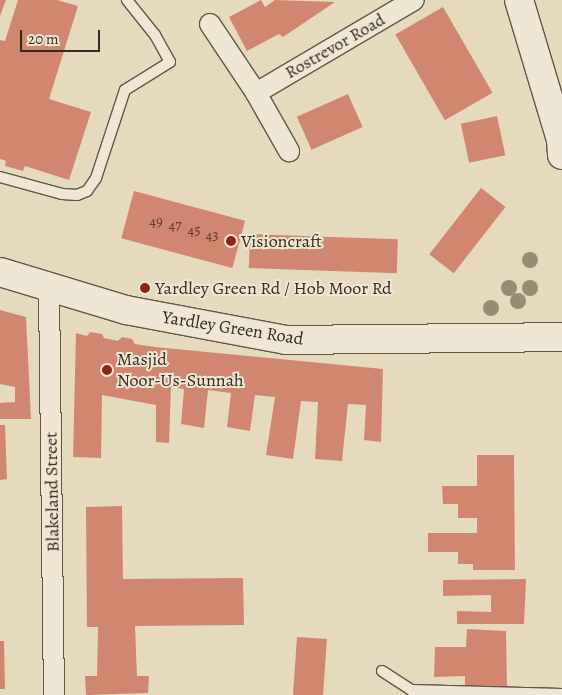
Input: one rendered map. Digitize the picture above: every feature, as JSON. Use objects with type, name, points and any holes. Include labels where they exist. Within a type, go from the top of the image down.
[{"type":"street","name":"Rostrevor Road","points":[[256,93],[414,0]]},
{"type":"street","points":[[519,0],[562,140],[562,155]]},
{"type":"street","points":[[210,24],[256,93],[289,151]]},
{"type":"street","name":"Yardley Green Road","points":[[0,272],[126,310],[286,340],[562,337]]},
{"type":"street","name":"Blakeland Street","points":[[49,288],[54,695]]},
{"type":"lane","points":[[0,177],[62,194],[77,195],[87,190],[96,178],[125,90],[170,62],[155,35],[127,0]]},
{"type":"lane","points":[[382,671],[411,690],[562,694]]},
{"type":"building","points":[[0,0],[6,0],[0,16]]},
{"type":"building","points":[[18,0],[57,0],[78,6],[49,99],[91,112],[69,180],[25,166],[23,171],[5,166],[6,161],[0,159],[0,40],[5,41]]},
{"type":"building","points":[[261,0],[265,7],[275,0],[335,2],[283,37],[279,34],[247,51],[229,17]]},
{"type":"building","points":[[443,7],[492,93],[445,120],[395,34]]},
{"type":"building","points":[[348,94],[363,127],[311,150],[297,117]]},
{"type":"building","points":[[497,116],[505,155],[469,163],[461,124]]},
{"type":"building","points":[[481,188],[505,207],[454,273],[429,254]]},
{"type":"building","points":[[134,191],[245,221],[232,268],[121,238]]},
{"type":"building","points":[[250,234],[398,239],[397,273],[249,268]]},
{"type":"building","points":[[0,310],[26,317],[31,419],[0,419],[0,403],[15,402],[15,387],[0,384]]},
{"type":"building","points":[[90,332],[102,334],[104,338],[118,341],[122,337],[132,339],[135,344],[155,347],[383,369],[381,442],[364,440],[366,405],[348,404],[342,461],[315,459],[318,402],[301,401],[293,459],[266,455],[275,397],[255,395],[250,431],[227,427],[231,393],[208,390],[204,428],[181,424],[184,389],[171,387],[169,443],[156,442],[156,405],[102,395],[101,458],[73,457],[76,333],[87,336]]},
{"type":"building","points":[[0,425],[5,425],[7,479],[0,480]]},
{"type":"building","points":[[477,455],[514,455],[515,570],[473,570],[473,564],[458,564],[458,552],[428,552],[428,533],[477,533],[477,518],[458,518],[458,504],[443,504],[442,486],[477,486]]},
{"type":"building","points":[[122,506],[123,579],[243,578],[244,625],[135,626],[137,676],[149,676],[148,693],[86,695],[85,676],[97,676],[98,627],[87,627],[86,507]]},
{"type":"building","points":[[526,579],[524,624],[457,624],[457,611],[491,612],[491,595],[443,596],[443,580]]},
{"type":"building","points":[[467,629],[506,631],[507,687],[465,689],[465,676],[434,677],[435,647],[466,647]]},
{"type":"building","points":[[297,637],[327,639],[323,695],[293,695]]},
{"type":"building","points":[[0,641],[4,641],[5,689],[0,689]]},
{"type":"place","name":"Visioncraft","points":[[231,241]]},
{"type":"place","name":"Yardley Green Rd / Hob Moor Rd","points":[[145,288]]},
{"type":"place","name":"Masjid Noor-Us-Sunnah","points":[[107,370]]}]
